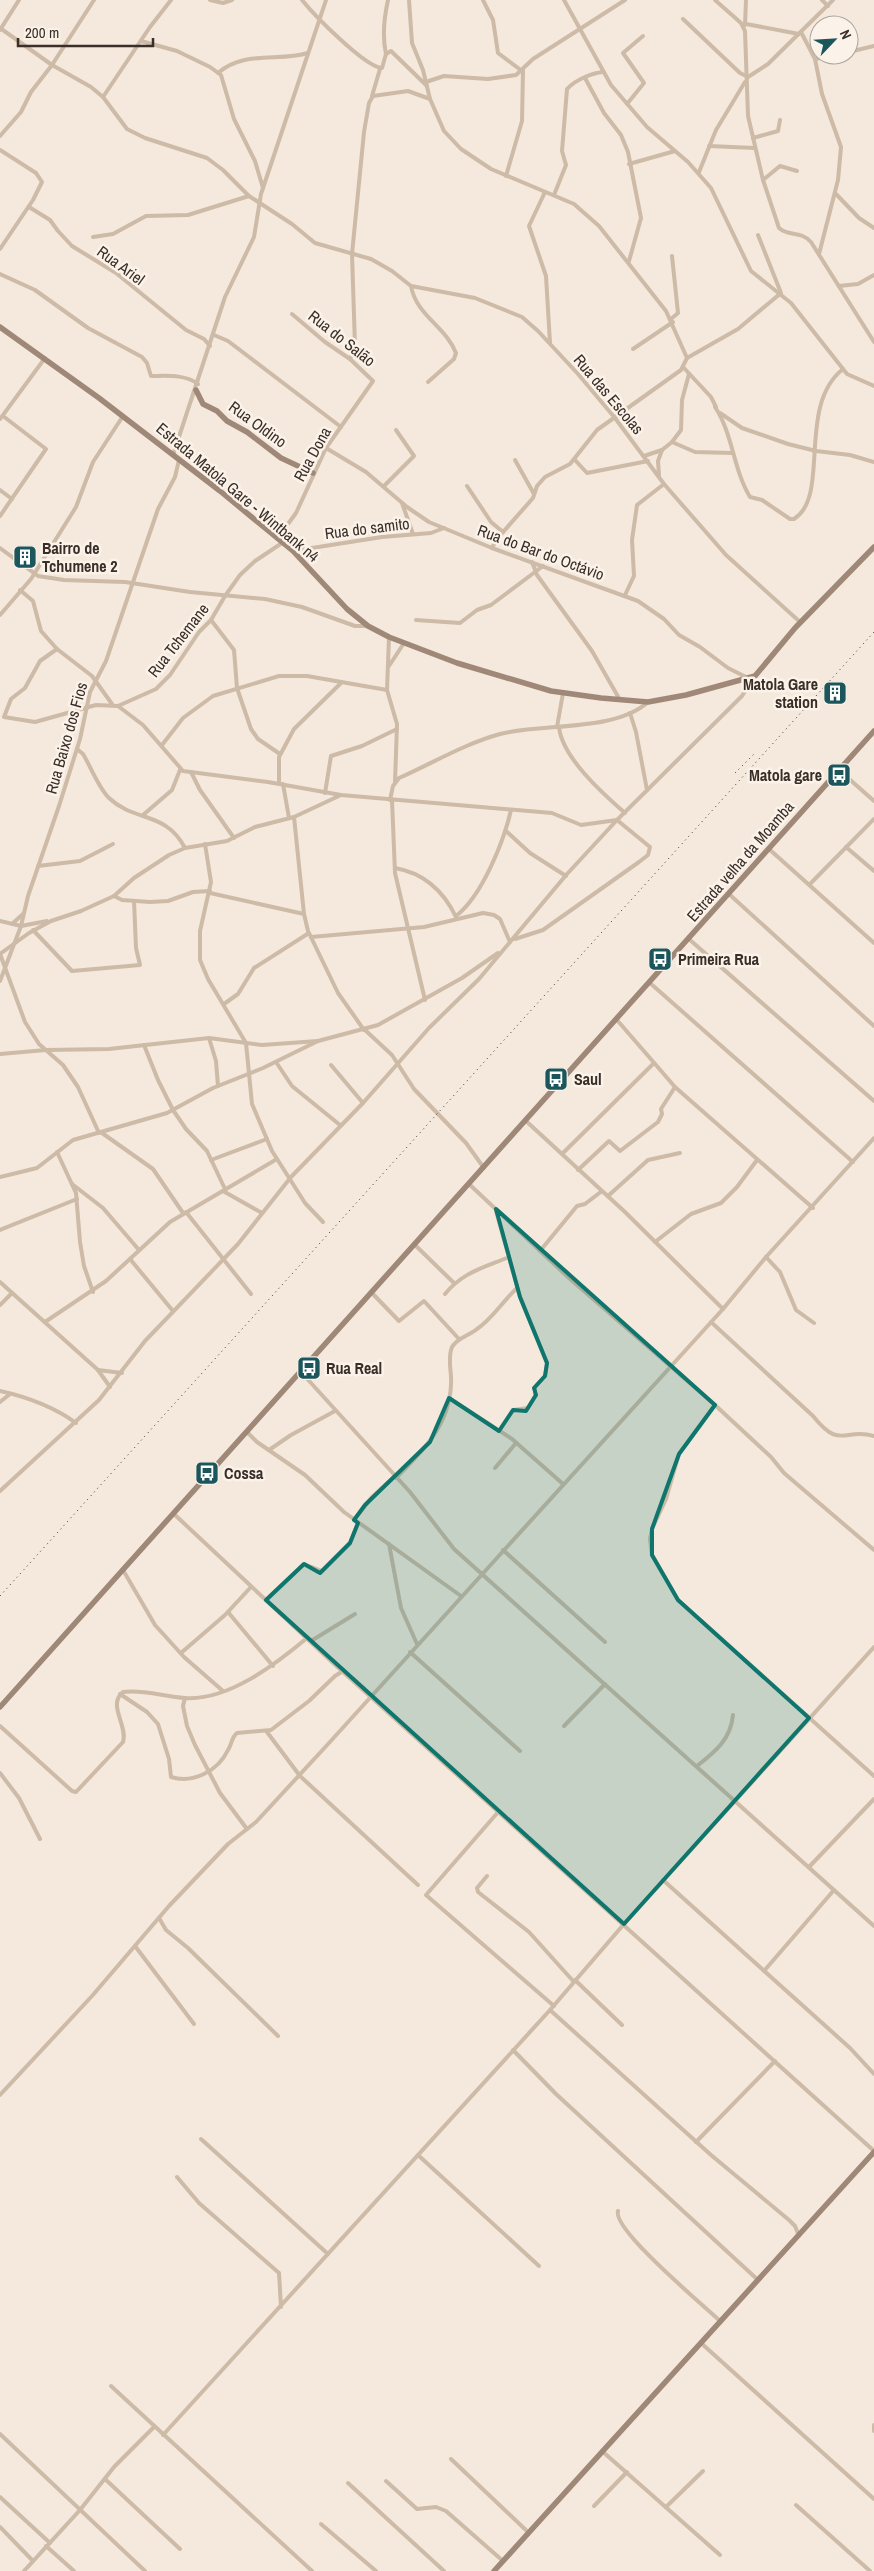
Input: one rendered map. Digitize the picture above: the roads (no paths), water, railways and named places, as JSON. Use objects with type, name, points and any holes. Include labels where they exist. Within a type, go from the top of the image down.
[{"type":"street","points":[[0,29],[19,0]]},
{"type":"street","points":[[0,136],[21,112],[31,92],[52,65],[94,0]]},
{"type":"street","points":[[103,97],[141,40],[171,0]]},
{"type":"street","points":[[210,0],[223,3],[232,0]]},
{"type":"street","points":[[302,0],[320,20],[354,51],[380,69]]},
{"type":"street","points":[[174,455],[214,336],[225,297],[254,237],[261,194],[326,0]]},
{"type":"street","points":[[350,359],[354,346],[352,254],[363,140],[372,96],[380,69],[383,68],[386,54],[384,15],[388,0]]},
{"type":"street","points":[[409,0],[412,43],[430,99],[441,126],[451,140],[491,169],[554,196],[584,212],[629,261],[672,321],[686,358],[683,367],[597,430],[567,467],[544,478],[530,502],[502,532],[492,548]]},
{"type":"street","points":[[482,0],[493,20],[498,53],[523,71]]},
{"type":"street","points":[[564,0],[603,72],[627,104],[647,127],[698,172],[719,202],[748,266],[760,279],[781,293],[791,303],[843,370],[851,377],[874,386]]},
{"type":"street","points":[[422,94],[427,86],[444,76],[488,79],[511,76],[523,71],[533,60],[626,0]]},
{"type":"street","points":[[716,0],[744,25],[800,33]]},
{"type":"street","points":[[746,0],[744,25],[746,36],[745,79],[748,116],[763,180],[780,229],[804,235],[819,254],[874,342]]},
{"type":"street","points":[[822,0],[828,6]]},
{"type":"street","points":[[698,172],[745,79],[768,64],[833,0]]},
{"type":"street","points":[[684,19],[745,79]]},
{"type":"street","name":"Rua das Escolas","points":[[0,29],[103,97],[127,129],[144,138],[207,158],[223,170],[251,197],[292,224],[315,243],[377,262],[411,286],[475,298],[522,317],[550,343],[615,418],[664,484],[737,566],[801,623]]},
{"type":"street","points":[[800,33],[809,49]]},
{"type":"street","points":[[627,104],[644,84],[623,53],[642,36]]},
{"type":"street","points":[[141,40],[177,52],[218,73],[225,84],[234,119],[255,161],[263,188]]},
{"type":"street","points":[[859,50],[874,46]]},
{"type":"street","points":[[386,54],[391,51],[396,54],[427,86]]},
{"type":"street","points":[[218,73],[229,65],[255,58],[300,55],[308,52]]},
{"type":"street","points":[[595,73],[596,58]]},
{"type":"street","points":[[816,65],[822,94],[841,147],[836,194],[819,254]]},
{"type":"street","points":[[506,176],[522,121],[523,71]]},
{"type":"street","points":[[554,196],[566,165],[562,151],[566,89],[595,73],[603,72]]},
{"type":"street","points":[[585,78],[604,113],[624,141],[640,218],[629,261]]},
{"type":"street","points":[[372,96],[399,91],[412,91],[430,99]]},
{"type":"street","points":[[753,138],[778,131],[780,120]]},
{"type":"street","points":[[710,146],[755,148]]},
{"type":"street","points":[[0,150],[41,179],[41,186],[0,249]]},
{"type":"street","points":[[629,164],[676,151]]},
{"type":"street","points":[[763,180],[780,166],[798,171]]},
{"type":"street","points":[[545,192],[529,226],[546,276],[550,343]]},
{"type":"street","points":[[93,237],[113,234],[146,216],[188,215],[261,194]]},
{"type":"street","points":[[836,194],[859,218],[874,228]]},
{"type":"street","name":"Rua Ariel","points":[[28,207],[50,220],[58,232],[72,246],[116,273],[186,330],[204,339]]},
{"type":"street","points":[[758,235],[781,293]]},
{"type":"street","points":[[632,349],[672,321],[678,313],[672,256]]},
{"type":"street","points":[[0,274],[36,290],[88,328],[142,357],[147,363],[151,376],[192,380],[200,377]]},
{"type":"street","points":[[839,286],[858,284],[874,275]]},
{"type":"street","points":[[411,286],[418,307],[446,338],[456,353],[454,359],[428,382]]},
{"type":"street","points":[[686,358],[738,330],[781,293]]},
{"type":"street","name":"Rua do Salão","points":[[292,314],[325,342],[350,359],[372,378],[372,383]]},
{"type":"street","name":"Estrada Matola Gare - Wintbank n4","points":[[0,327],[45,358],[174,455],[293,552],[347,609],[368,626],[389,637],[456,663],[563,693],[620,700],[648,702],[755,676]]},
{"type":"street","points":[[210,346],[204,339],[214,336],[228,341],[341,427]]},
{"type":"street","points":[[0,516],[46,449],[1,418],[45,358]]},
{"type":"street","points":[[683,367],[711,397],[724,423],[732,453],[751,498],[762,500],[792,520],[805,509],[816,451],[816,424],[821,400],[828,384],[843,370]]},
{"type":"street","points":[[644,456],[662,450],[672,442],[680,430],[682,400],[690,374]]},
{"type":"street","points":[[192,380],[197,387]]},
{"type":"street","name":"Rua Dona","points":[[225,596],[248,567],[279,541],[296,513],[326,448],[372,383]]},
{"type":"street","name":"Rua Oldino","points":[[197,387],[203,404],[217,411],[227,421],[247,432],[281,458],[313,473]]},
{"type":"street","points":[[716,407],[722,415],[742,428],[788,444],[816,451],[850,455],[874,462]]},
{"type":"street","points":[[0,615],[34,574],[76,507],[93,462],[123,416]]},
{"type":"street","points":[[384,486],[414,456],[396,430]]},
{"type":"street","points":[[672,442],[695,452],[732,453]]},
{"type":"street","name":"Rua do Bar do Octávio","points":[[326,448],[349,460],[384,486],[417,515],[492,548],[626,595],[649,607],[678,635],[700,647],[728,668],[748,678]]},
{"type":"street","points":[[658,475],[658,461],[662,450]]},
{"type":"street","points":[[574,459],[587,473],[648,461]]},
{"type":"street","name":"Rua Baixo dos Fios","points":[[21,926],[38,866],[77,749],[88,700],[106,661],[158,509],[175,477],[179,460]]},
{"type":"street","points":[[515,460],[534,494]]},
{"type":"street","points":[[626,595],[634,576],[632,540],[637,505],[664,484]]},
{"type":"street","points":[[467,486],[491,522],[502,532]]},
{"type":"street","points":[[0,490],[12,499]]},
{"type":"street","points":[[401,502],[413,534]]},
{"type":"street","name":"Rua do samito","points":[[293,552],[382,537],[431,533],[444,528]]},
{"type":"street","points":[[0,1491],[76,1423],[110,1387],[145,1341],[224,1258],[291,1177],[363,1103],[397,1062],[480,979],[566,876],[617,820],[742,696],[755,676],[801,623],[874,546]]},
{"type":"street","points":[[0,548],[34,574],[52,579],[132,584],[264,599],[302,607],[355,626],[368,626]]},
{"type":"street","points":[[532,562],[535,572],[592,651],[620,700]]},
{"type":"street","points":[[416,620],[460,623],[477,610],[491,604],[543,566]]},
{"type":"street","points":[[20,590],[32,599],[42,631],[57,649],[85,669],[112,704]]},
{"type":"street","name":"Rua Tchemane","points":[[118,706],[156,689],[170,675],[198,632],[211,620],[225,596]]},
{"type":"street","points":[[211,620],[233,647],[237,688],[246,717],[254,733],[263,743],[280,754]]},
{"type":"street","points":[[389,637],[387,690],[397,719],[395,782],[391,800],[395,868],[425,1000]]},
{"type":"street","points":[[389,666],[404,643]]},
{"type":"street","points":[[57,649],[40,661],[25,688],[14,696],[3,716],[35,722],[96,705],[112,704],[133,715],[162,745],[180,770],[281,784],[341,795],[552,813],[581,825],[617,820],[650,847],[648,855],[543,930],[512,941]]},
{"type":"street","points":[[162,745],[189,713],[213,696],[284,675],[307,676],[387,690]]},
{"type":"street","points":[[341,683],[300,722],[280,754],[281,784],[291,817],[304,914],[310,935],[338,993],[365,1030],[397,1062],[414,1089],[466,1144],[484,1168]]},
{"type":"street","points":[[563,693],[558,727],[566,749],[595,784],[625,813]]},
{"type":"street","points":[[88,700],[96,705]]},
{"type":"street","points":[[395,782],[449,753],[478,741],[503,734],[582,724],[630,713],[648,702]]},
{"type":"street","points":[[630,713],[636,732],[646,790]]},
{"type":"street","points":[[325,793],[331,756],[362,746],[397,728]]},
{"type":"street","name":"Estrada velha da Moamba","points":[[0,1707],[526,1121],[558,1082],[690,940],[874,731]]},
{"type":"street","points":[[77,749],[83,754],[108,797],[174,830],[185,848]]},
{"type":"street","points":[[143,816],[172,790],[180,770]]},
{"type":"street","points":[[839,770],[874,802]]},
{"type":"street","points":[[191,772],[200,790],[234,838]]},
{"type":"street","points":[[251,1294],[153,1169],[100,1133],[78,1086],[63,1065],[33,1035],[20,1013],[0,954],[33,930],[114,896],[169,854],[185,848],[234,838],[255,827],[291,817],[341,795]]},
{"type":"street","points":[[457,918],[480,884],[506,831],[511,810]]},
{"type":"street","points":[[810,884],[874,819]]},
{"type":"street","points":[[506,831],[530,852],[566,876]]},
{"type":"street","points":[[38,866],[80,861],[113,844]]},
{"type":"street","points":[[205,844],[210,868],[210,892],[200,931],[199,952],[203,968],[246,1043],[252,1104],[267,1139],[277,1159],[291,1177],[305,1203],[323,1222]]},
{"type":"street","points":[[846,847],[874,870]]},
{"type":"street","points":[[769,849],[874,943]]},
{"type":"street","points":[[395,868],[409,870],[423,876],[445,899],[457,918]]},
{"type":"street","points":[[114,896],[122,900],[168,901],[193,892],[210,892],[304,914]]},
{"type":"street","points":[[729,894],[874,1026]]},
{"type":"street","points":[[33,930],[72,971],[140,965],[136,948],[134,900]]},
{"type":"street","points":[[224,1004],[238,994],[254,968],[310,935],[408,928],[483,913],[494,915],[500,919],[512,941]]},
{"type":"street","points":[[12,924],[24,914]]},
{"type":"street","points":[[0,921],[21,926],[51,921]]},
{"type":"street","points":[[0,981],[21,926]]},
{"type":"street","points":[[690,940],[874,1101]]},
{"type":"street","points":[[0,1054],[46,1050],[109,1049],[208,1038],[262,1045],[318,1041],[365,1030],[425,1000],[502,951]]},
{"type":"street","points":[[650,983],[853,1162]]},
{"type":"street","points":[[617,1020],[653,1064],[675,1087],[813,1208]]},
{"type":"street","points":[[208,1038],[216,1061],[218,1086]]},
{"type":"street","points":[[0,1177],[37,1168],[74,1140],[155,1118],[218,1086],[276,1062],[318,1041]]},
{"type":"street","points":[[144,1045],[173,1110],[186,1129],[201,1143],[211,1160],[224,1190],[262,1214]]},
{"type":"street","points":[[276,1062],[292,1086],[340,1125]]},
{"type":"street","points":[[562,1154],[653,1064]]},
{"type":"street","points":[[331,1065],[363,1103]]},
{"type":"street","points":[[578,1170],[609,1141],[620,1151],[658,1122],[662,1114],[661,1109],[675,1087]]},
{"type":"street","points":[[526,1121],[608,1196],[723,1309]]},
{"type":"street","points":[[0,2095],[228,1844],[247,1829],[300,1776],[417,1644],[723,1309],[766,1257],[813,1208],[874,1138]]},
{"type":"street","points":[[211,1160],[267,1139]]},
{"type":"street","points":[[57,1152],[77,1199],[84,1266],[93,1292]]},
{"type":"street","points":[[608,1196],[648,1160],[680,1152]]},
{"type":"street","points":[[45,1322],[93,1292],[161,1229],[185,1212],[277,1159]]},
{"type":"street","points":[[655,1242],[691,1214],[721,1203],[737,1187],[757,1160]]},
{"type":"street","points":[[72,1184],[103,1208],[139,1250]]},
{"type":"street","points":[[469,1184],[670,1367],[716,1405],[771,1457],[784,1473],[874,1550]]},
{"type":"street","points":[[540,1250],[577,1206],[585,1204],[602,1191]]},
{"type":"street","points":[[0,1230],[77,1199]]},
{"type":"street","points":[[496,1209],[517,1288],[542,1349],[546,1370],[542,1379],[535,1387],[535,1396],[528,1408],[513,1410],[499,1431]]},
{"type":"street","points":[[415,1245],[454,1283]]},
{"type":"street","points":[[445,1294],[454,1283],[466,1274],[472,1274],[509,1257]]},
{"type":"street","points":[[766,1257],[780,1272],[796,1310],[814,1324]]},
{"type":"street","points":[[130,1259],[173,1311]]},
{"type":"street","points":[[0,1282],[98,1370],[110,1387]]},
{"type":"street","points":[[266,1600],[304,1564],[322,1571],[350,1544],[356,1522],[372,1497],[420,1454],[438,1431],[452,1386],[449,1359],[452,1347],[459,1339],[485,1324],[502,1302],[517,1288]]},
{"type":"street","points":[[372,1292],[400,1321],[424,1301],[459,1339]]},
{"type":"street","points":[[0,1306],[12,1293]]},
{"type":"street","points":[[711,1322],[813,1416],[826,1431],[837,1436],[874,1436]]},
{"type":"street","points":[[98,1370],[122,1373]]},
{"type":"street","points":[[301,1372],[335,1412],[396,1477],[454,1549],[698,1766],[874,1926]]},
{"type":"street","points":[[0,1391],[54,1409],[76,1423]]},
{"type":"street","points":[[0,1402],[10,1394]]},
{"type":"street","points":[[449,1398],[516,1443],[562,1484]]},
{"type":"street","points":[[716,1405],[678,1454],[666,1499],[652,1529],[650,1539],[652,1555],[678,1600],[874,1776]]},
{"type":"street","points":[[269,1450],[291,1435],[335,1412]]},
{"type":"street","points":[[248,1432],[269,1450],[305,1475],[330,1501],[356,1522],[461,1596]]},
{"type":"street","points":[[495,1468],[516,1443]]},
{"type":"street","points":[[174,1514],[343,1671],[874,2151],[494,2571]]},
{"type":"street","points":[[389,1544],[401,1608],[417,1644]]},
{"type":"street","points":[[503,1550],[605,1642]]},
{"type":"street","points":[[123,1570],[155,1625],[181,1653],[223,1691]]},
{"type":"street","points":[[181,1653],[228,1612],[251,1587]]},
{"type":"street","points":[[228,1612],[273,1666]]},
{"type":"street","points":[[120,1694],[127,1692],[185,1698],[210,1696],[273,1666],[309,1640],[355,1614]]},
{"type":"street","points":[[163,2436],[554,2006],[663,1880],[874,1647]]},
{"type":"street","points":[[410,1652],[520,1752]]},
{"type":"street","points":[[120,1694],[147,1712],[158,1724],[167,1751],[172,1777],[188,1781],[210,1770],[226,1754],[233,1736],[237,1733],[267,1732],[296,1712],[343,1671]]},
{"type":"street","points":[[564,1726],[605,1684]]},
{"type":"street","points":[[0,1726],[72,1791],[76,1792],[122,1742],[124,1732],[117,1710],[120,1694]]},
{"type":"street","points":[[185,1698],[183,1706],[187,1726],[220,1793],[247,1829]]},
{"type":"street","points":[[698,1766],[722,1744],[732,1725],[733,1715]]},
{"type":"street","points":[[267,1732],[300,1776],[418,1885]]},
{"type":"street","points":[[0,1773],[19,1798],[40,1839]]},
{"type":"street","points":[[809,1867],[874,1799]]},
{"type":"street","points":[[500,1811],[426,1895],[554,2006]]},
{"type":"street","points":[[487,1876],[478,1888],[478,1892],[529,1932],[575,1981],[622,2025]]},
{"type":"street","points":[[663,1880],[860,2058],[874,2074]]},
{"type":"street","points":[[764,1971],[834,1890]]},
{"type":"street","points":[[159,1918],[166,1930],[188,1948],[278,2036]]},
{"type":"street","points":[[135,1946],[194,2024]]},
{"type":"street","points":[[550,2010],[696,2142],[795,2226],[805,2228]]},
{"type":"street","points":[[513,2050],[559,2097],[758,2280]]},
{"type":"street","points":[[696,2142],[775,2060]]},
{"type":"street","points":[[201,2139],[328,2254]]},
{"type":"street","points":[[418,2155],[539,2266]]},
{"type":"street","points":[[177,2177],[199,2203],[279,2273],[281,2307]]},
{"type":"street","points":[[618,2211],[617,2219],[633,2240],[720,2321]]},
{"type":"street","points":[[795,2226],[798,2236]]},
{"type":"street","points":[[701,2343],[874,2499]]},
{"type":"street","points":[[111,2386],[163,2436],[312,2571]]},
{"type":"street","points":[[874,2425],[874,2432]]},
{"type":"street","points":[[27,2570],[105,2479],[154,2426]]},
{"type":"street","points":[[0,2434],[145,2571]]},
{"type":"street","points":[[602,2451],[720,2555]]},
{"type":"street","points":[[451,2459],[529,2533]]},
{"type":"street","points":[[666,2507],[703,2471]]},
{"type":"street","points":[[594,2506],[627,2472]]},
{"type":"street","points":[[105,2479],[166,2533],[180,2549]]},
{"type":"street","points":[[386,2481],[417,2509],[436,2507],[446,2511],[503,2561]]},
{"type":"street","points":[[348,2484],[444,2571]]},
{"type":"street","points":[[0,2497],[74,2571]]},
{"type":"street","points":[[796,2505],[870,2571]]},
{"type":"street","points":[[321,2524],[376,2571]]},
{"type":"street","points":[[0,2527],[33,2561]]},
{"type":"railway","points":[[0,1596],[874,632]]},
{"type":"railway","points":[[735,773],[754,754]]},
{"type":"place","name":"Bairro de Tchumene 2","points":[[25,557]]},
{"type":"place","name":"Matola Gare station","points":[[835,693]]},
{"type":"place","name":"Matola gare","points":[[839,775]]},
{"type":"place","name":"Primeira Rua","points":[[660,959]]},
{"type":"place","name":"Saul","points":[[556,1079]]},
{"type":"place","name":"Rua Real","points":[[309,1368]]},
{"type":"place","name":"Cossa","points":[[207,1473]]}]
